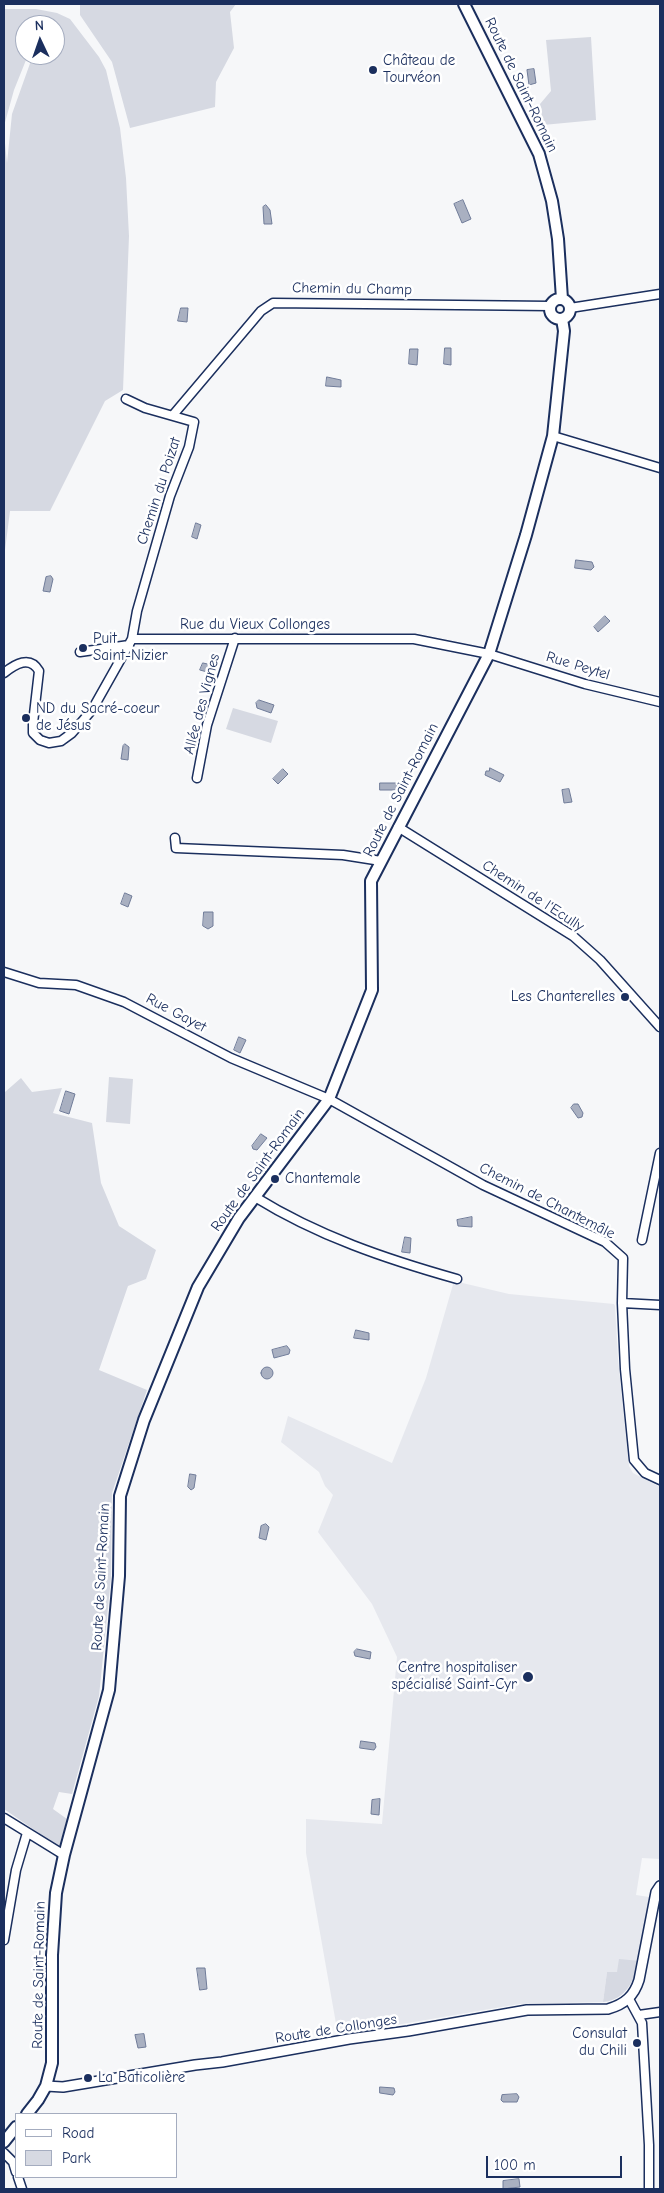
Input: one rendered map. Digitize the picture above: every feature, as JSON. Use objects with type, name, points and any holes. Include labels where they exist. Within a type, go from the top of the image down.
[{"type":"main road","name":"Route de Saint-Romain","points":[[464,4],[542,163],[552,201],[558,239],[562,299]]},
{"type":"main road","points":[[562,299],[569,304],[570,308],[568,315],[558,319],[551,314],[550,306],[555,300],[562,299]]},
{"type":"main road","name":"Route de Saint-Romain","points":[[28,2113],[46,2086],[52,2063],[53,1916],[64,1855],[109,1690],[119,1576],[120,1496],[144,1420],[198,1287],[239,1218],[328,1099],[372,990],[372,881],[398,827],[490,654],[526,536],[553,436],[564,331],[562,319]]},
{"type":"main road","points":[[4,2142],[15,2128]]},
{"type":"street","points":[[570,308],[660,294]]},
{"type":"street","name":"Chemin du Champ","points":[[173,415],[261,310],[273,303],[550,306]]},
{"type":"street","name":"Chemin du Poizat","points":[[126,399],[145,408],[194,422],[189,447],[170,496],[137,611],[131,642]]},
{"type":"street","points":[[553,436],[660,468]]},
{"type":"street","name":"Rue du Vieux Collonges","points":[[80,652],[131,642],[234,638],[414,639],[490,654]]},
{"type":"street","name":"Allée des Vignes","points":[[197,778],[207,725],[234,638]]},
{"type":"street","points":[[4,672],[15,663],[28,661],[35,664],[39,671],[33,733],[40,740],[49,743],[60,740],[72,733],[92,710],[131,642]]},
{"type":"street","name":"Rue Peytel","points":[[490,654],[585,684],[660,702]]},
{"type":"street","name":"Chemin de l'Ecully","points":[[398,827],[573,936],[600,960],[660,1027]]},
{"type":"street","points":[[175,838],[176,848],[343,855],[381,861]]},
{"type":"street","name":"Rue Gayet","points":[[4,972],[39,983],[76,985],[124,1002],[231,1058],[328,1099]]},
{"type":"street","name":"Chemin de Chantemâle","points":[[328,1099],[483,1184],[605,1242],[623,1258],[622,1303],[625,1368],[634,1460],[645,1473],[660,1480]]},
{"type":"street","points":[[642,1240],[660,1153]]},
{"type":"street","points":[[255,1197],[316,1230],[358,1249],[457,1280]]},
{"type":"street","points":[[622,1303],[660,1305]]},
{"type":"street","points":[[4,1818],[64,1855]]},
{"type":"street","points":[[4,1940],[16,1870],[27,1833]]},
{"type":"street","points":[[649,2189],[642,2023],[639,2014],[629,1999],[636,1991],[656,1892],[660,1886]]},
{"type":"street","name":"Route de Collonges","points":[[46,2086],[63,2087],[222,2062],[527,2010],[608,2008],[629,1999]]},
{"type":"street","points":[[639,2014],[660,2012]]},
{"type":"street","points":[[4,2153],[12,2162],[15,2170]]},
{"type":"shaded area","name":"Centre hospitaliser spécialisé Saint-Cyr","points":[[454,1281],[509,1294],[614,1304],[615,1306],[618,1359],[629,1466],[633,1473],[660,1487],[660,1859],[642,1858],[636,1895],[649,1897],[646,1917],[648,1918],[640,1961],[617,1972],[607,1972],[603,2002],[519,2004],[338,2035],[306,1853],[306,1819],[382,1824],[397,1657],[372,1604],[318,1532],[333,1495],[325,1486],[319,1472],[281,1442],[288,1416],[392,1463],[426,1378]]},
{"type":"green space","points":[[80,4],[236,4],[230,12],[234,48],[216,82],[215,107],[130,128],[112,62],[80,15]]},
{"type":"green space","points":[[4,9],[36,9],[61,15],[15,15],[15,65],[24,65],[14,90],[4,126]]},
{"type":"green space","points":[[65,17],[70,19],[99,57],[106,70],[120,128],[126,178],[129,236],[123,390],[105,401],[50,511],[10,511],[4,558],[4,133],[7,163],[12,114],[29,65],[65,65]]},
{"type":"green space","points":[[591,37],[596,120],[543,125],[540,104],[551,91],[546,40]]},
{"type":"green space","points":[[233,708],[278,721],[271,743],[226,729]]},
{"type":"green space","points":[[109,1077],[133,1079],[130,1124],[106,1122]]},
{"type":"green space","points":[[21,1078],[32,1092],[62,1088],[53,1113],[92,1123],[101,1183],[119,1226],[156,1250],[146,1279],[128,1286],[99,1370],[147,1390],[112,1493],[111,1578],[99,1696],[72,1794],[59,1792],[53,1809],[67,1819],[59,1847],[4,1809],[4,1096],[5,1092]]},
{"type":"green space","points":[[619,1959],[640,1961],[628,1988],[618,1997],[603,2002],[607,1972],[617,1972]]},
{"type":"water","points":[[534,69],[536,83],[529,85],[527,70]]},
{"type":"water","points":[[463,200],[471,219],[462,223],[454,204]]},
{"type":"water","points":[[266,205],[270,210],[272,224],[264,224],[263,207]]},
{"type":"water","points":[[181,308],[188,308],[187,322],[178,321]]},
{"type":"water","points":[[445,348],[451,348],[451,365],[444,364]]},
{"type":"water","points":[[410,349],[418,349],[417,365],[409,364]]},
{"type":"water","points":[[327,377],[341,380],[341,387],[326,386]]},
{"type":"water","points":[[196,523],[201,525],[197,539],[192,537]]},
{"type":"water","points":[[576,560],[592,562],[594,567],[591,570],[575,568]]},
{"type":"water","points":[[51,576],[53,579],[50,592],[43,591],[46,577]]},
{"type":"water","points":[[605,616],[610,621],[598,632],[594,627]]},
{"type":"water","points":[[203,663],[216,666],[214,674],[200,670]]},
{"type":"water","points":[[259,700],[274,705],[271,713],[257,708],[256,703]]},
{"type":"water","points":[[125,744],[129,747],[128,760],[121,759]]},
{"type":"water","points":[[490,768],[504,775],[500,782],[485,775],[486,771],[489,771]]},
{"type":"water","points":[[283,769],[288,774],[278,784],[273,779]]},
{"type":"water","points":[[380,783],[397,783],[397,790],[380,790]]},
{"type":"water","points":[[569,789],[572,802],[564,803],[562,790]]},
{"type":"water","points":[[125,893],[132,896],[128,907],[121,904]]},
{"type":"water","points":[[204,912],[213,912],[213,926],[208,929],[203,926]]},
{"type":"water","points":[[239,1037],[246,1040],[240,1053],[234,1050]]},
{"type":"water","points":[[66,1091],[75,1094],[69,1114],[60,1111]]},
{"type":"water","points":[[574,1104],[578,1104],[583,1113],[582,1117],[578,1118],[571,1108]]},
{"type":"water","points":[[261,1134],[267,1138],[257,1150],[253,1149],[252,1146]]},
{"type":"water","points":[[472,1217],[472,1227],[458,1226],[457,1220]]},
{"type":"water","points":[[405,1237],[411,1238],[410,1253],[402,1252]]},
{"type":"water","points":[[356,1330],[369,1333],[369,1340],[354,1338]]},
{"type":"water","points":[[287,1346],[290,1350],[289,1354],[274,1358],[272,1350]]},
{"type":"water","points":[[267,1367],[273,1373],[267,1379],[261,1373]]},
{"type":"water","points":[[190,1474],[196,1475],[194,1488],[191,1490],[188,1487]]},
{"type":"water","points":[[266,1524],[269,1527],[266,1540],[259,1538],[261,1526]]},
{"type":"water","points":[[357,1649],[371,1652],[370,1659],[355,1656],[354,1652]]},
{"type":"water","points":[[361,1741],[375,1743],[376,1747],[374,1750],[360,1748]]},
{"type":"water","points":[[380,1799],[379,1815],[371,1814],[372,1800]]},
{"type":"water","points":[[197,1968],[205,1968],[207,1989],[200,1990]]},
{"type":"water","points":[[144,2034],[146,2047],[138,2048],[135,2035]]},
{"type":"water","points":[[380,2087],[394,2088],[395,2092],[393,2095],[380,2093]]},
{"type":"water","points":[[517,2094],[519,2097],[517,2102],[503,2102],[501,2100],[502,2095]]},
{"type":"water","points":[[519,2179],[520,2187],[503,2189],[503,2181]]},
{"type":"place","name":"Château de Tourvéon","points":[[373,70]]},
{"type":"place","name":"Puit Saint-Nizier","points":[[83,648]]},
{"type":"place","name":"ND du Sacré-coeur de Jésus","points":[[26,718]]},
{"type":"place","name":"Les Chanterelles","points":[[625,997]]},
{"type":"place","name":"Chantemale","points":[[275,1179]]},
{"type":"place","name":"Centre hospitaliser spécialisé Saint-Cyr","points":[[528,1677]]},
{"type":"place","name":"Consulat du Chili","points":[[637,2043]]},
{"type":"place","name":"La Baticolière","points":[[88,2078]]}]
